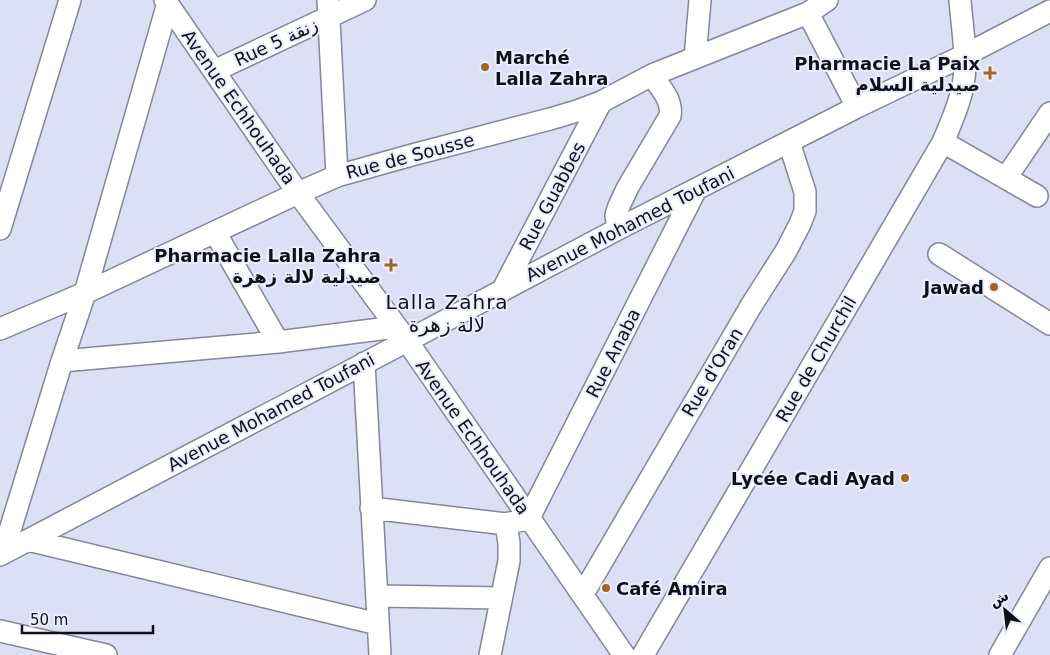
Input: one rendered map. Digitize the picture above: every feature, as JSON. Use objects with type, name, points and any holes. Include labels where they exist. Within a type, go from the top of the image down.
[{"type":"street","points":[[2,216],[70,0]]},
{"type":"street","name":"Rue 5 زنقة","points":[[214,71],[329,8],[365,0]]},
{"type":"street","points":[[695,58],[700,0]]},
{"type":"street","name":"Rue de Sousse","points":[[0,330],[85,293],[298,192],[336,176],[550,119],[601,102],[652,75],[808,13],[827,0]]},
{"type":"street","name":"Rue de Churchil","points":[[643,655],[943,142],[957,110],[963,86],[965,55],[960,0]]},
{"type":"street","points":[[2,554],[85,293],[166,2]]},
{"type":"street","name":"Avenue Echhouhada","points":[[166,2],[298,192],[401,334],[624,655]]},
{"type":"street","points":[[329,8],[336,176]]},
{"type":"street","name":"Avenue Mohamed Toufani","points":[[2,554],[364,363],[401,334],[502,291],[618,229],[857,107],[1050,12]]},
{"type":"street","points":[[808,13],[857,107]]},
{"type":"street","points":[[618,229],[616,215],[618,206],[670,116],[671,107],[667,96],[652,75]]},
{"type":"street","name":"Rue Guabbes","points":[[502,291],[601,102]]},
{"type":"street","points":[[1006,178],[1048,118]]},
{"type":"street","name":"Rue d'Oran","points":[[582,594],[800,224],[805,211],[805,192],[789,142]]},
{"type":"street","points":[[943,142],[1037,196]]},
{"type":"street","name":"Rue Anaba","points":[[529,518],[696,189]]},
{"type":"street","points":[[215,232],[278,342]]},
{"type":"street","points":[[939,254],[1050,324]]},
{"type":"street","points":[[62,361],[278,342],[401,334]]},
{"type":"street","points":[[364,363],[380,655]]},
{"type":"street","points":[[371,508],[506,524],[529,518]]},
{"type":"street","points":[[490,655],[509,561],[506,524]]},
{"type":"street","points":[[28,540],[378,624]]},
{"type":"street","points":[[1000,655],[1050,568]]},
{"type":"street","points":[[378,596],[501,598]]},
{"type":"street","points":[[0,631],[106,655]]},
{"type":"place","name":"Marché Lalla Zahra","points":[[485,67]]},
{"type":"place","name":"Pharmacie La Paix صيدلية السلام","points":[[990,73]]},
{"type":"place","name":"Pharmacie Lalla Zahra صيدلية لالة زهرة","points":[[391,265]]},
{"type":"place","name":"Jawad","points":[[994,287]]},
{"type":"place","name":"Lycée Cadi Ayad","points":[[905,478]]},
{"type":"place","name":"Café Amira","points":[[606,588]]},
{"type":"district","name":"Lalla Zahra لالة زهرة","points":[[447,314]]}]
